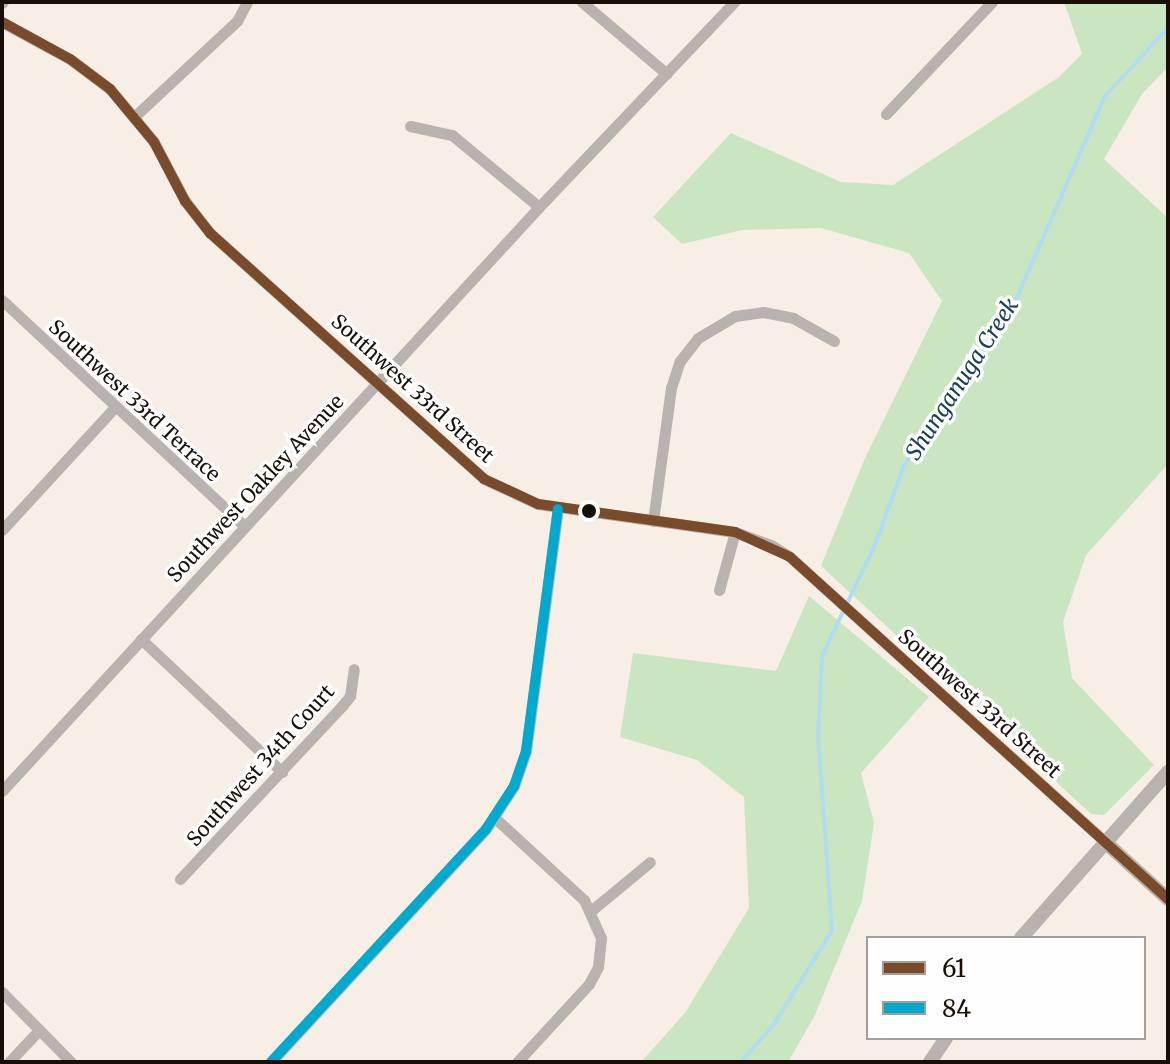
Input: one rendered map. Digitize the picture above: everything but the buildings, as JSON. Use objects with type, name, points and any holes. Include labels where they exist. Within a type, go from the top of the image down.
[{"type":"street","points":[[135,116],[237,21],[247,2]]},
{"type":"street","points":[[582,2],[667,74]]},
{"type":"street","name":"Southwest Oakley Avenue","points":[[2,791],[539,207],[734,2]]},
{"type":"street","points":[[886,114],[992,2]]},
{"type":"street","name":"Southwest 33rd Street","points":[[2,22],[70,59],[135,116],[185,201],[210,233],[484,479],[519,498],[558,509],[735,532],[790,557],[1168,899]]},
{"type":"street","points":[[410,126],[452,135],[539,207]]},
{"type":"street","name":"Southwest 33rd Terrace","points":[[2,300],[244,526]]},
{"type":"street","points":[[653,521],[671,388],[680,361],[698,338],[735,316],[763,312],[793,318],[834,341]]},
{"type":"street","points":[[2,530],[116,406]]},
{"type":"street","points":[[271,1062],[495,818],[514,786],[526,751],[558,509]]},
{"type":"street","points":[[719,590],[735,532]]},
{"type":"street","points":[[141,639],[282,772]]},
{"type":"street","name":"Southwest 34th Court","points":[[180,879],[350,696],[354,669]]},
{"type":"street","points":[[1023,936],[1168,772]]},
{"type":"street","points":[[495,818],[592,910],[601,938],[598,967],[589,984],[517,1062]]},
{"type":"street","points":[[592,910],[650,862]]},
{"type":"street","points":[[2,992],[71,1062]]},
{"type":"street","points":[[9,1062],[39,1030]]},
{"type":"street","points":[[930,1062],[945,1040]]},
{"type":"green space","points":[[1064,2],[1168,2],[1168,67],[1142,94],[1104,159],[1168,218],[1168,464],[1086,555],[1063,622],[1072,678],[1154,765],[1104,815],[1091,814],[821,566],[865,458],[942,301],[909,253],[821,228],[742,230],[682,244],[653,217],[731,133],[841,182],[893,185],[1059,77],[1082,54]]},
{"type":"green space","points":[[809,596],[929,697],[861,773],[874,823],[862,901],[814,1017],[788,1062],[641,1062],[685,1013],[749,908],[744,797],[697,760],[620,737],[633,653],[776,671]]},
{"type":"waterway","name":"Shunganuga Creek","points":[[741,1062],[774,1024],[832,931],[818,738],[822,656],[874,547],[904,466],[1012,309],[1105,96],[1168,28]]},
{"type":"transit line","name":"61","points":[[2,22],[70,59],[110,89],[154,142],[185,201],[210,233],[484,479],[538,504],[735,532],[790,557],[1168,899]]},
{"type":"transit line","name":"84","points":[[271,1062],[486,829],[514,786],[526,751],[558,509]]}]
